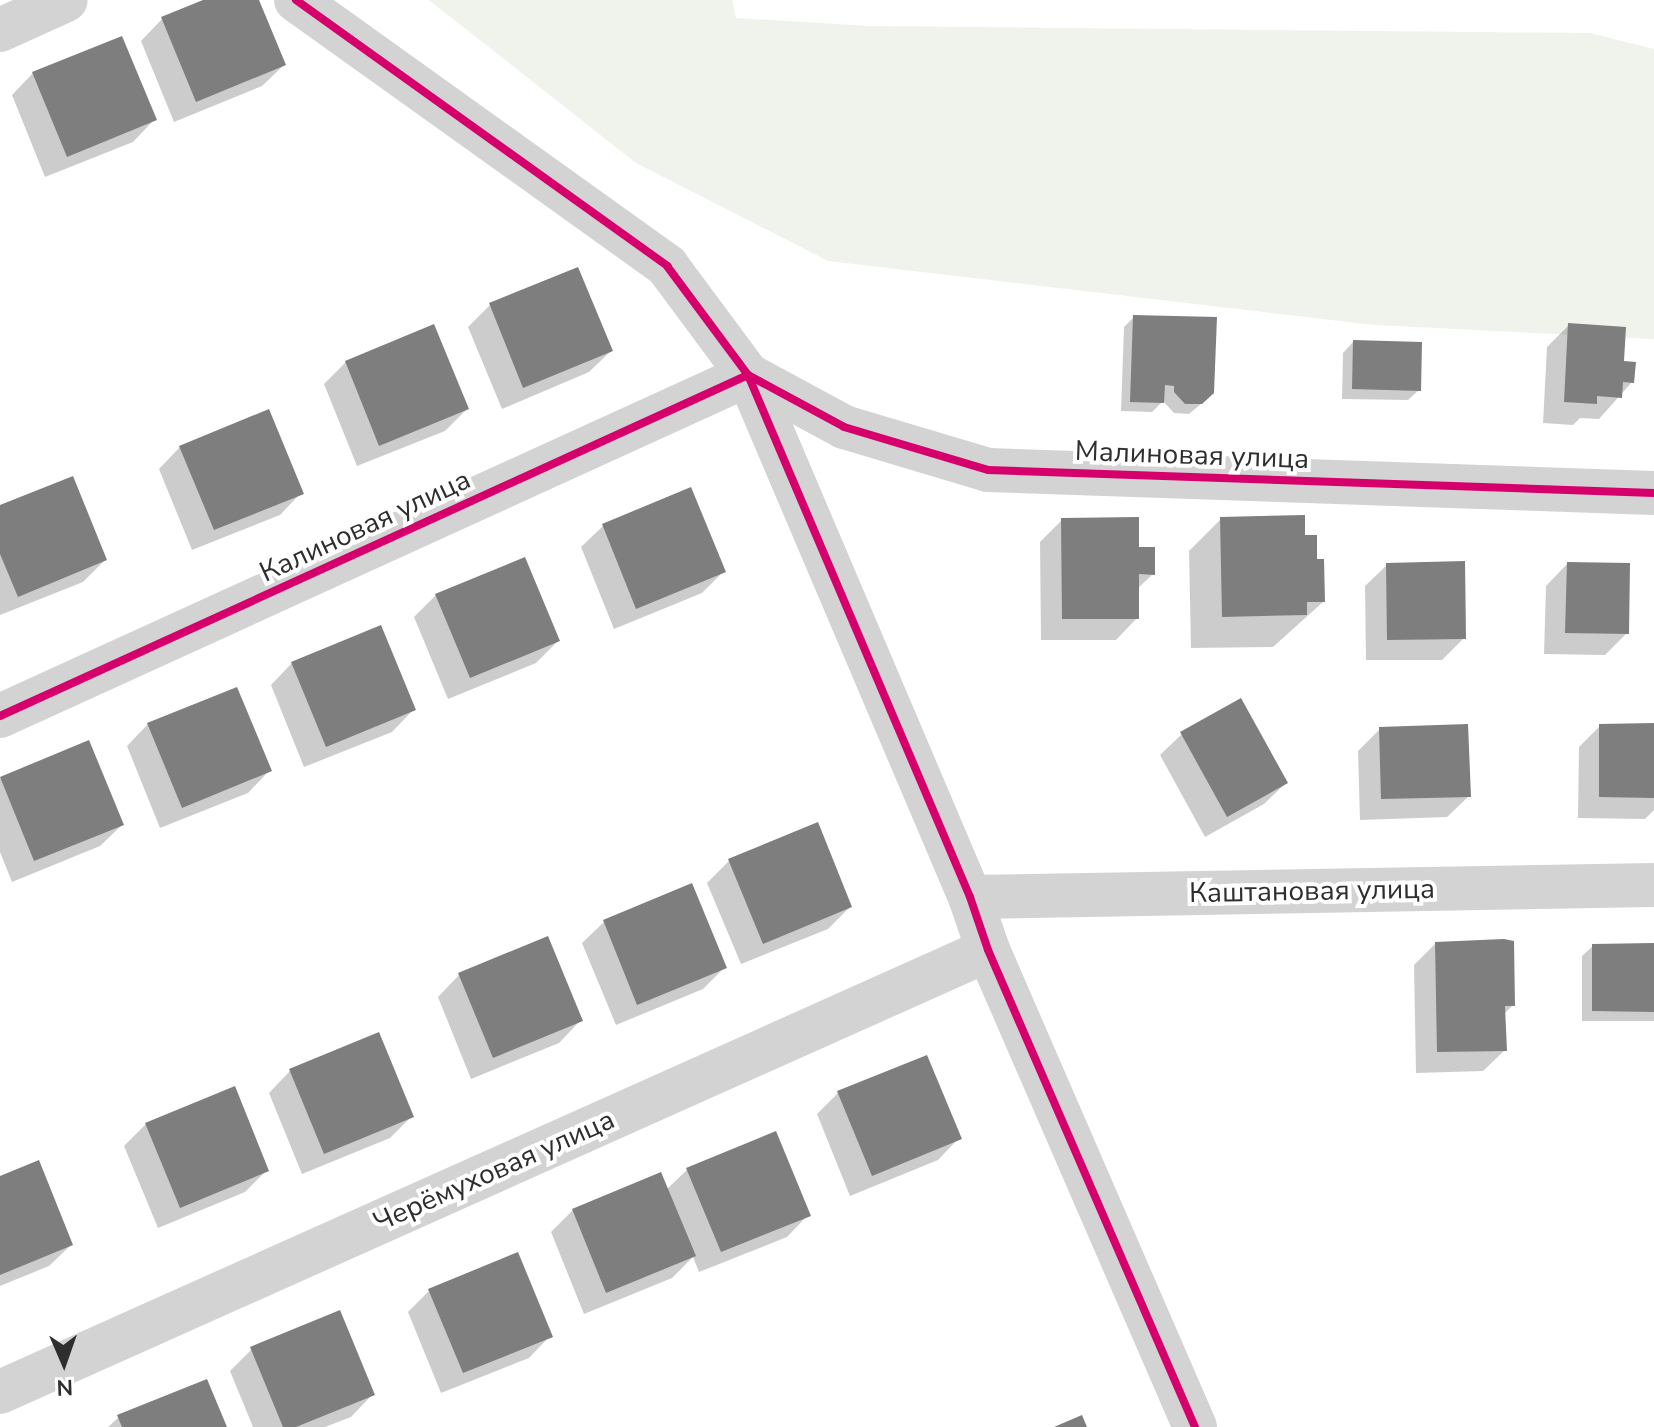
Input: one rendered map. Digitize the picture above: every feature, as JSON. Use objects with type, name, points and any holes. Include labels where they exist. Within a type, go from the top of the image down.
[{"type":"street","points":[[0,30],[66,0]]},
{"type":"street","points":[[296,0],[667,266],[748,375],[970,897],[988,950],[1195,1427]]},
{"type":"street","name":"Малиновая улица","points":[[748,375],[844,427],[988,470],[1654,493]]},
{"type":"street","name":"Калиновая улица","points":[[0,716],[748,375]]},
{"type":"street","name":"Каштановая улица","points":[[970,897],[1654,885]]},
{"type":"street","name":"Черёмуховая улица","points":[[0,1392],[988,950]]},
{"type":"shaded area","points":[[429,0],[732,0],[736,18],[870,26],[1590,33],[1654,49],[1654,339],[1374,325],[828,261],[636,163]]},
{"type":"building","points":[[203,0],[259,0],[286,65],[196,102],[161,17]]},
{"type":"building","points":[[122,36],[157,120],[67,157],[32,72]]},
{"type":"building","points":[[578,267],[613,351],[523,388],[489,303]]},
{"type":"building","points":[[1133,315],[1217,317],[1214,393],[1202,404],[1185,404],[1174,392],[1174,386],[1165,385],[1164,403],[1130,402]]},
{"type":"building","points":[[1568,323],[1626,327],[1624,361],[1636,362],[1634,383],[1623,382],[1622,398],[1597,396],[1597,404],[1564,402]]},
{"type":"building","points":[[434,324],[469,409],[379,446],[345,361]]},
{"type":"building","points":[[1353,340],[1422,342],[1421,391],[1352,389]]},
{"type":"building","points":[[269,409],[304,494],[214,530],[179,446]]},
{"type":"building","points":[[73,476],[107,560],[18,597],[0,554],[0,505]]},
{"type":"building","points":[[691,487],[726,572],[636,609],[602,524]]},
{"type":"building","points":[[1305,515],[1305,535],[1317,535],[1317,559],[1324,559],[1325,602],[1307,602],[1307,615],[1222,617],[1220,517]]},
{"type":"building","points":[[1139,517],[1139,547],[1155,547],[1155,575],[1139,574],[1139,619],[1062,619],[1061,518]]},
{"type":"building","points":[[525,557],[560,641],[470,678],[435,594]]},
{"type":"building","points":[[1465,561],[1466,639],[1387,640],[1386,563]]},
{"type":"building","points":[[1567,562],[1630,563],[1629,634],[1565,633]]},
{"type":"building","points":[[381,625],[416,710],[326,747],[291,662]]},
{"type":"building","points":[[237,687],[272,771],[182,808],[147,723]]},
{"type":"building","points":[[1241,698],[1288,783],[1227,817],[1180,732]]},
{"type":"building","points":[[1654,723],[1654,798],[1599,797],[1599,724]]},
{"type":"building","points":[[1468,724],[1471,797],[1381,799],[1379,727]]},
{"type":"building","points":[[89,740],[124,825],[34,861],[0,777]]},
{"type":"building","points":[[818,822],[852,907],[763,944],[728,859]]},
{"type":"building","points":[[692,883],[727,968],[637,1005],[603,920]]},
{"type":"building","points":[[548,936],[583,1021],[493,1058],[458,973]]},
{"type":"building","points":[[1514,941],[1515,1006],[1505,1006],[1507,1051],[1437,1052],[1435,942]]},
{"type":"building","points":[[1654,943],[1654,1012],[1592,1011],[1592,944]]},
{"type":"building","points":[[379,1032],[414,1117],[324,1154],[289,1069]]},
{"type":"building","points":[[927,1055],[962,1139],[872,1176],[837,1091]]},
{"type":"building","points":[[235,1086],[269,1171],[180,1208],[145,1123]]},
{"type":"building","points":[[776,1131],[811,1216],[721,1252],[686,1168]]},
{"type":"building","points":[[39,1160],[73,1245],[0,1275],[0,1176]]},
{"type":"building","points":[[661,1172],[696,1256],[606,1293],[572,1209]]},
{"type":"building","points":[[518,1252],[553,1337],[463,1373],[428,1289]]},
{"type":"building","points":[[340,1310],[375,1395],[296,1427],[283,1427],[250,1347]]},
{"type":"building","points":[[207,1379],[227,1427],[122,1427],[117,1415]]},
{"type":"building","points":[[1082,1415],[1087,1427],[1054,1427]]},
{"type":"cycle path","points":[[296,0],[667,266],[748,375],[970,897],[988,950],[1195,1427]]},
{"type":"cycle path","points":[[0,716],[748,375],[844,427],[988,470],[1654,493]]}]
